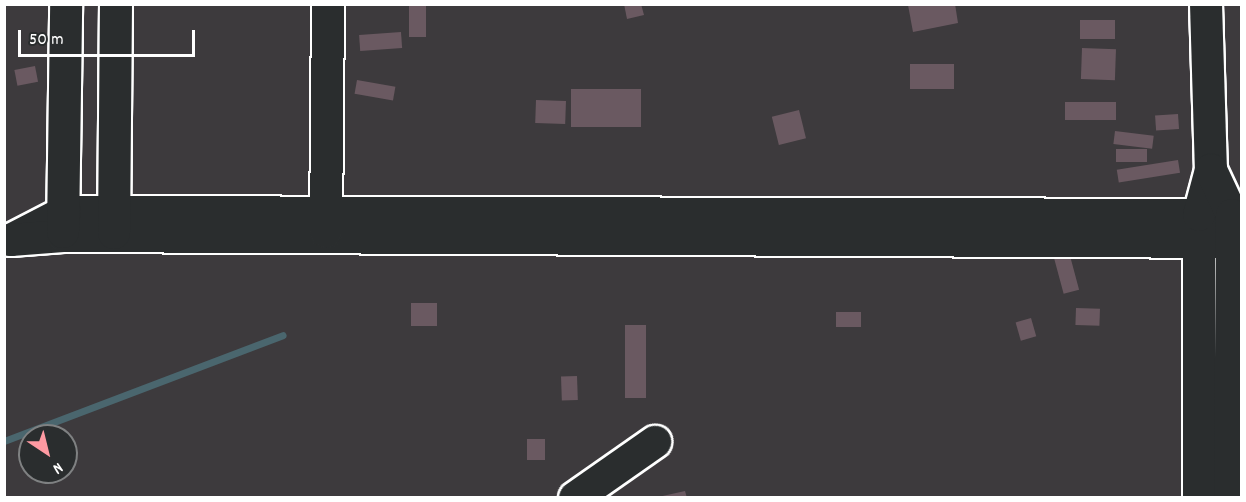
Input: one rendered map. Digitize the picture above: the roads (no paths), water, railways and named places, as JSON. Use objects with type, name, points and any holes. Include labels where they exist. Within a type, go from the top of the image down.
[{"type":"street","points":[[64,224],[66,4]]},
{"type":"street","points":[[114,224],[116,4]]},
{"type":"street","points":[[326,225],[328,4]]},
{"type":"street","points":[[1199,498],[1200,229],[1211,170],[1206,4]]},
{"type":"street","points":[[1211,170],[1235,233],[1230,498]]},
{"type":"street","points":[[8,240],[64,224],[1200,229],[1235,233]]},
{"type":"street","points":[[575,498],[655,442]]},
{"type":"waterway","points":[[4,441],[283,335]]}]
